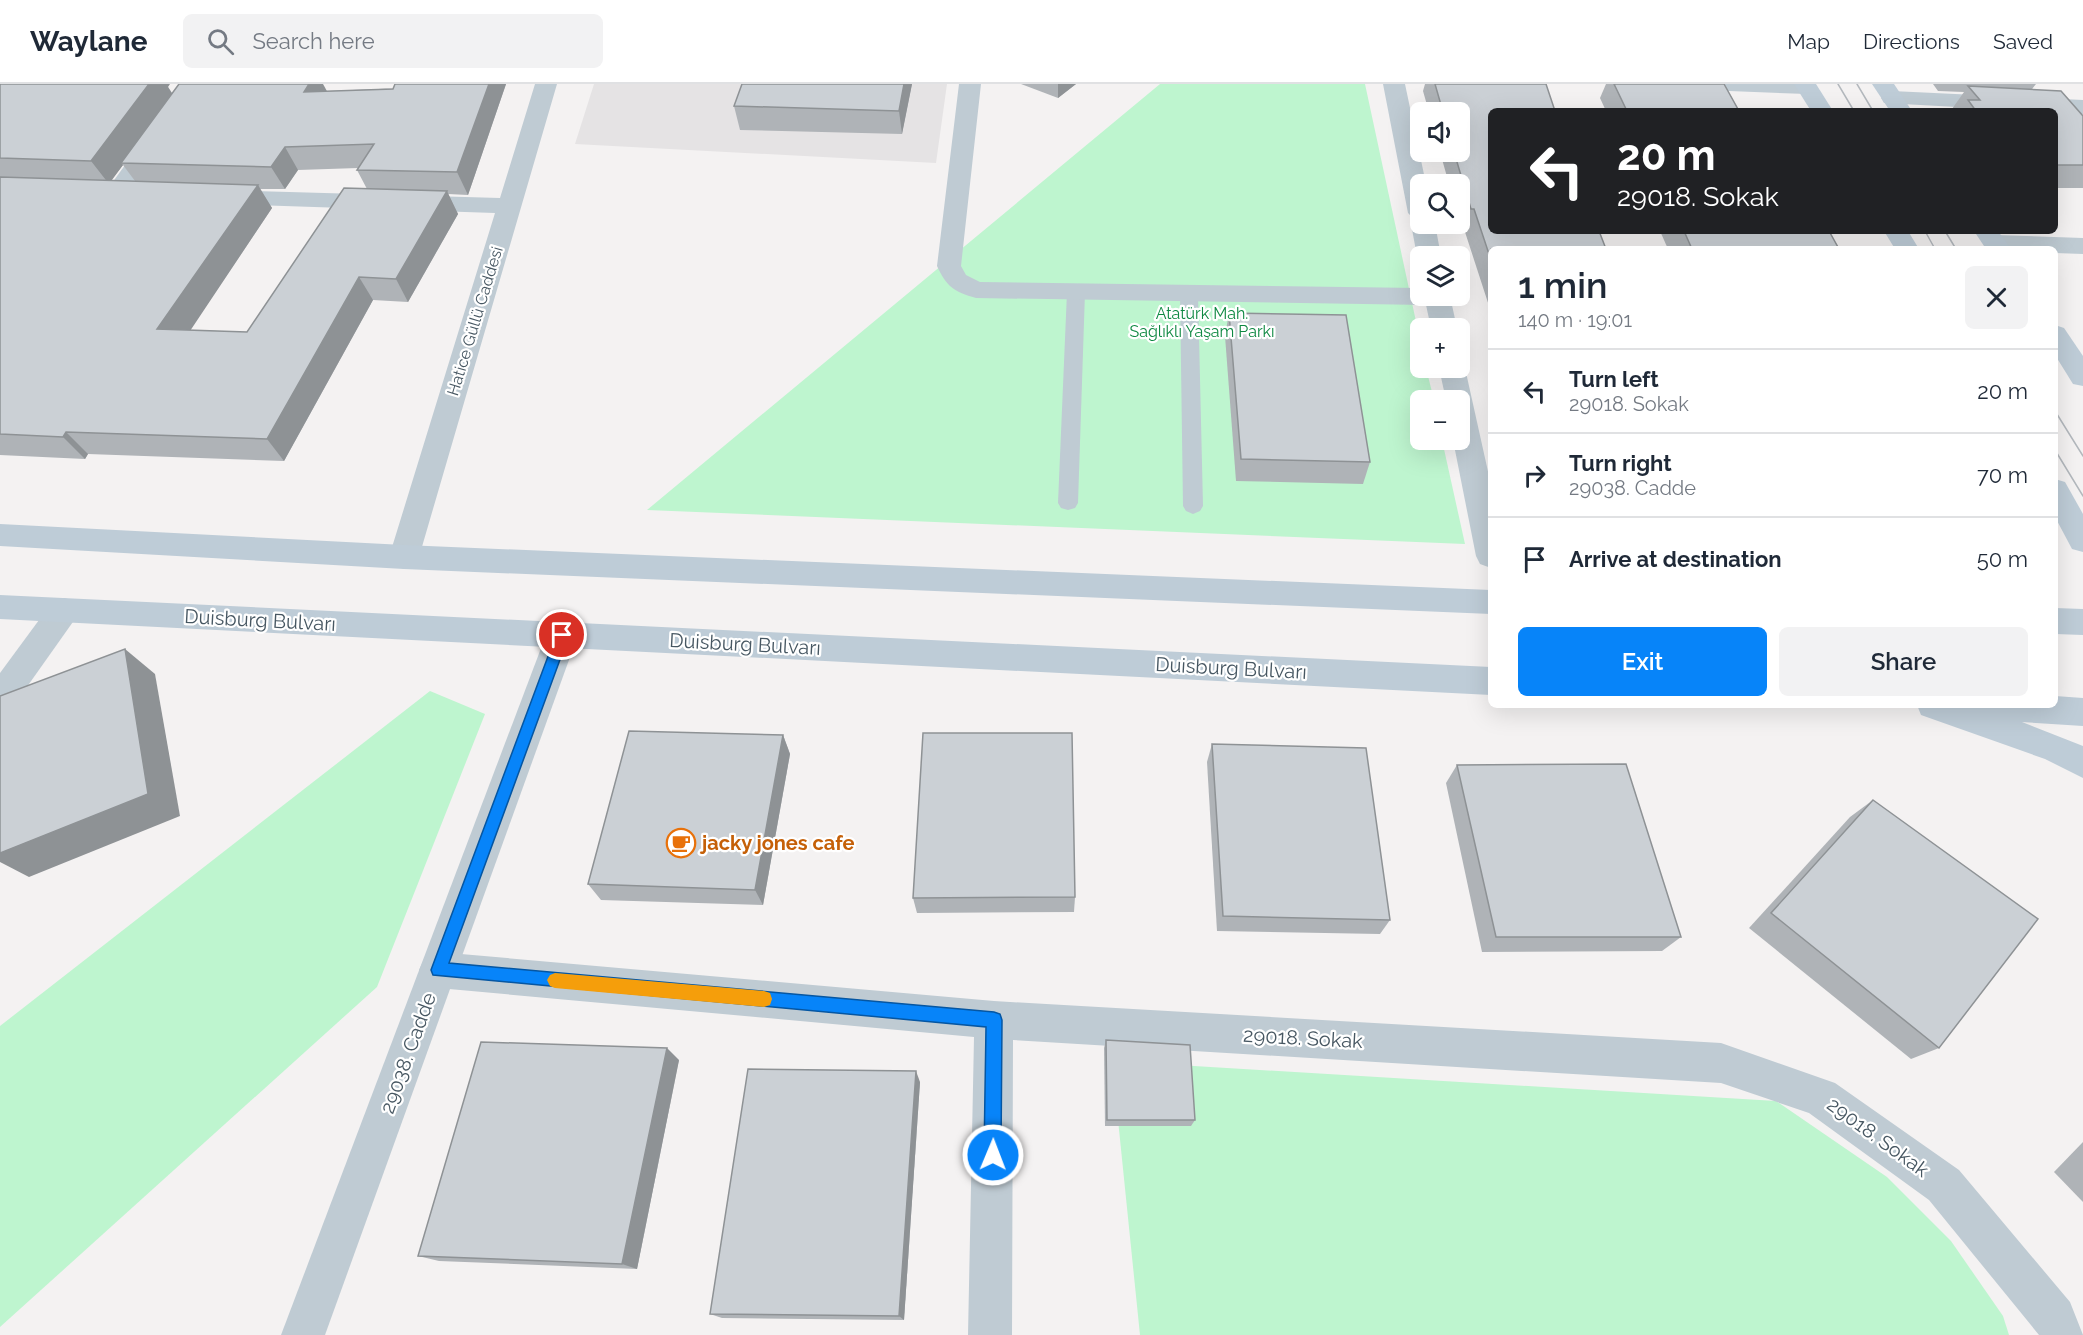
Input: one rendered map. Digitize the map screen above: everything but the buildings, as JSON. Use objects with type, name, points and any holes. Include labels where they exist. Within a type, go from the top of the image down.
[{"type":"main road","points":[[1806,86],[1820,108]]},
{"type":"main road","points":[[2058,339],[2083,377]]},
{"type":"main road","points":[[2058,495],[2083,541]]},
{"type":"main road","points":[[0,535],[404,557],[1488,602]]},
{"type":"main road","name":"Duisburg Bulvarı","points":[[0,607],[1488,681]]},
{"type":"main road","points":[[2058,621],[2083,622]]},
{"type":"main road","points":[[1941,708],[2057,749],[2083,763]]},
{"type":"main road","points":[[2018,708],[2083,712]]},
{"type":"street","points":[[140,195],[105,194],[195,84]]},
{"type":"street","name":"Hatice Güllü Caddesi","points":[[404,557],[546,84]]},
{"type":"street","points":[[970,84],[950,266],[956,280],[975,290],[1410,296]]},
{"type":"street","points":[[1394,84],[1412,174]]},
{"type":"street","points":[[1703,84],[1806,86]]},
{"type":"street","points":[[1892,98],[2083,107]]},
{"type":"street","points":[[200,196],[510,206]]},
{"type":"street","points":[[1993,241],[2083,246]]},
{"type":"street","points":[[1469,450],[1488,542]]},
{"type":"street","points":[[0,698],[64,610]]},
{"type":"street","name":"29038. Cadde","points":[[303,1335],[562,635]]},
{"type":"street","name":"29018. Sokak","points":[[438,970],[994,1020],[1721,1063],[1821,1097],[1944,1185],[2054,1318],[2062,1335]]},
{"type":"street","points":[[990,1335],[994,1020]]},
{"type":"lane","points":[[1068,503],[1076,292]]},
{"type":"lane","points":[[1189,294],[1193,506]]},
{"type":"shaded area","points":[[594,84],[947,84],[936,163],[575,144]]},
{"type":"green space","name":"Atatürk Mah. Sağlıklı Yaşam Parkı","points":[[1160,84],[1365,84],[1410,293],[1410,306],[1413,306],[1415,318],[1410,318],[1410,378],[1428,378],[1432,390],[1410,390],[1410,450],[1444,450],[1465,544],[647,510]]},
{"type":"green space","points":[[430,691],[485,714],[377,987],[0,1327],[0,1026]]},
{"type":"green space","points":[[1112,1061],[1776,1101],[1887,1177],[1951,1241],[2003,1316],[2009,1335],[1140,1335]]},
{"type":"tram line","points":[[1838,84],[1852,108]]},
{"type":"tram line","points":[[1857,84],[1871,108]]},
{"type":"tram line","points":[[1927,234],[1933,246]]},
{"type":"tram line","points":[[1947,234],[1954,246]]},
{"type":"tram line","points":[[2058,416],[2083,456]]},
{"type":"tram line","points":[[2058,455],[2083,496]]},
{"type":"slow traffic","points":[[555,980],[764,999]]},
{"type":"place","name":"jacky jones cafe","points":[[681,843]]},
{"type":"route","points":[[562,635],[438,970],[994,1020],[993,1155]]}]
